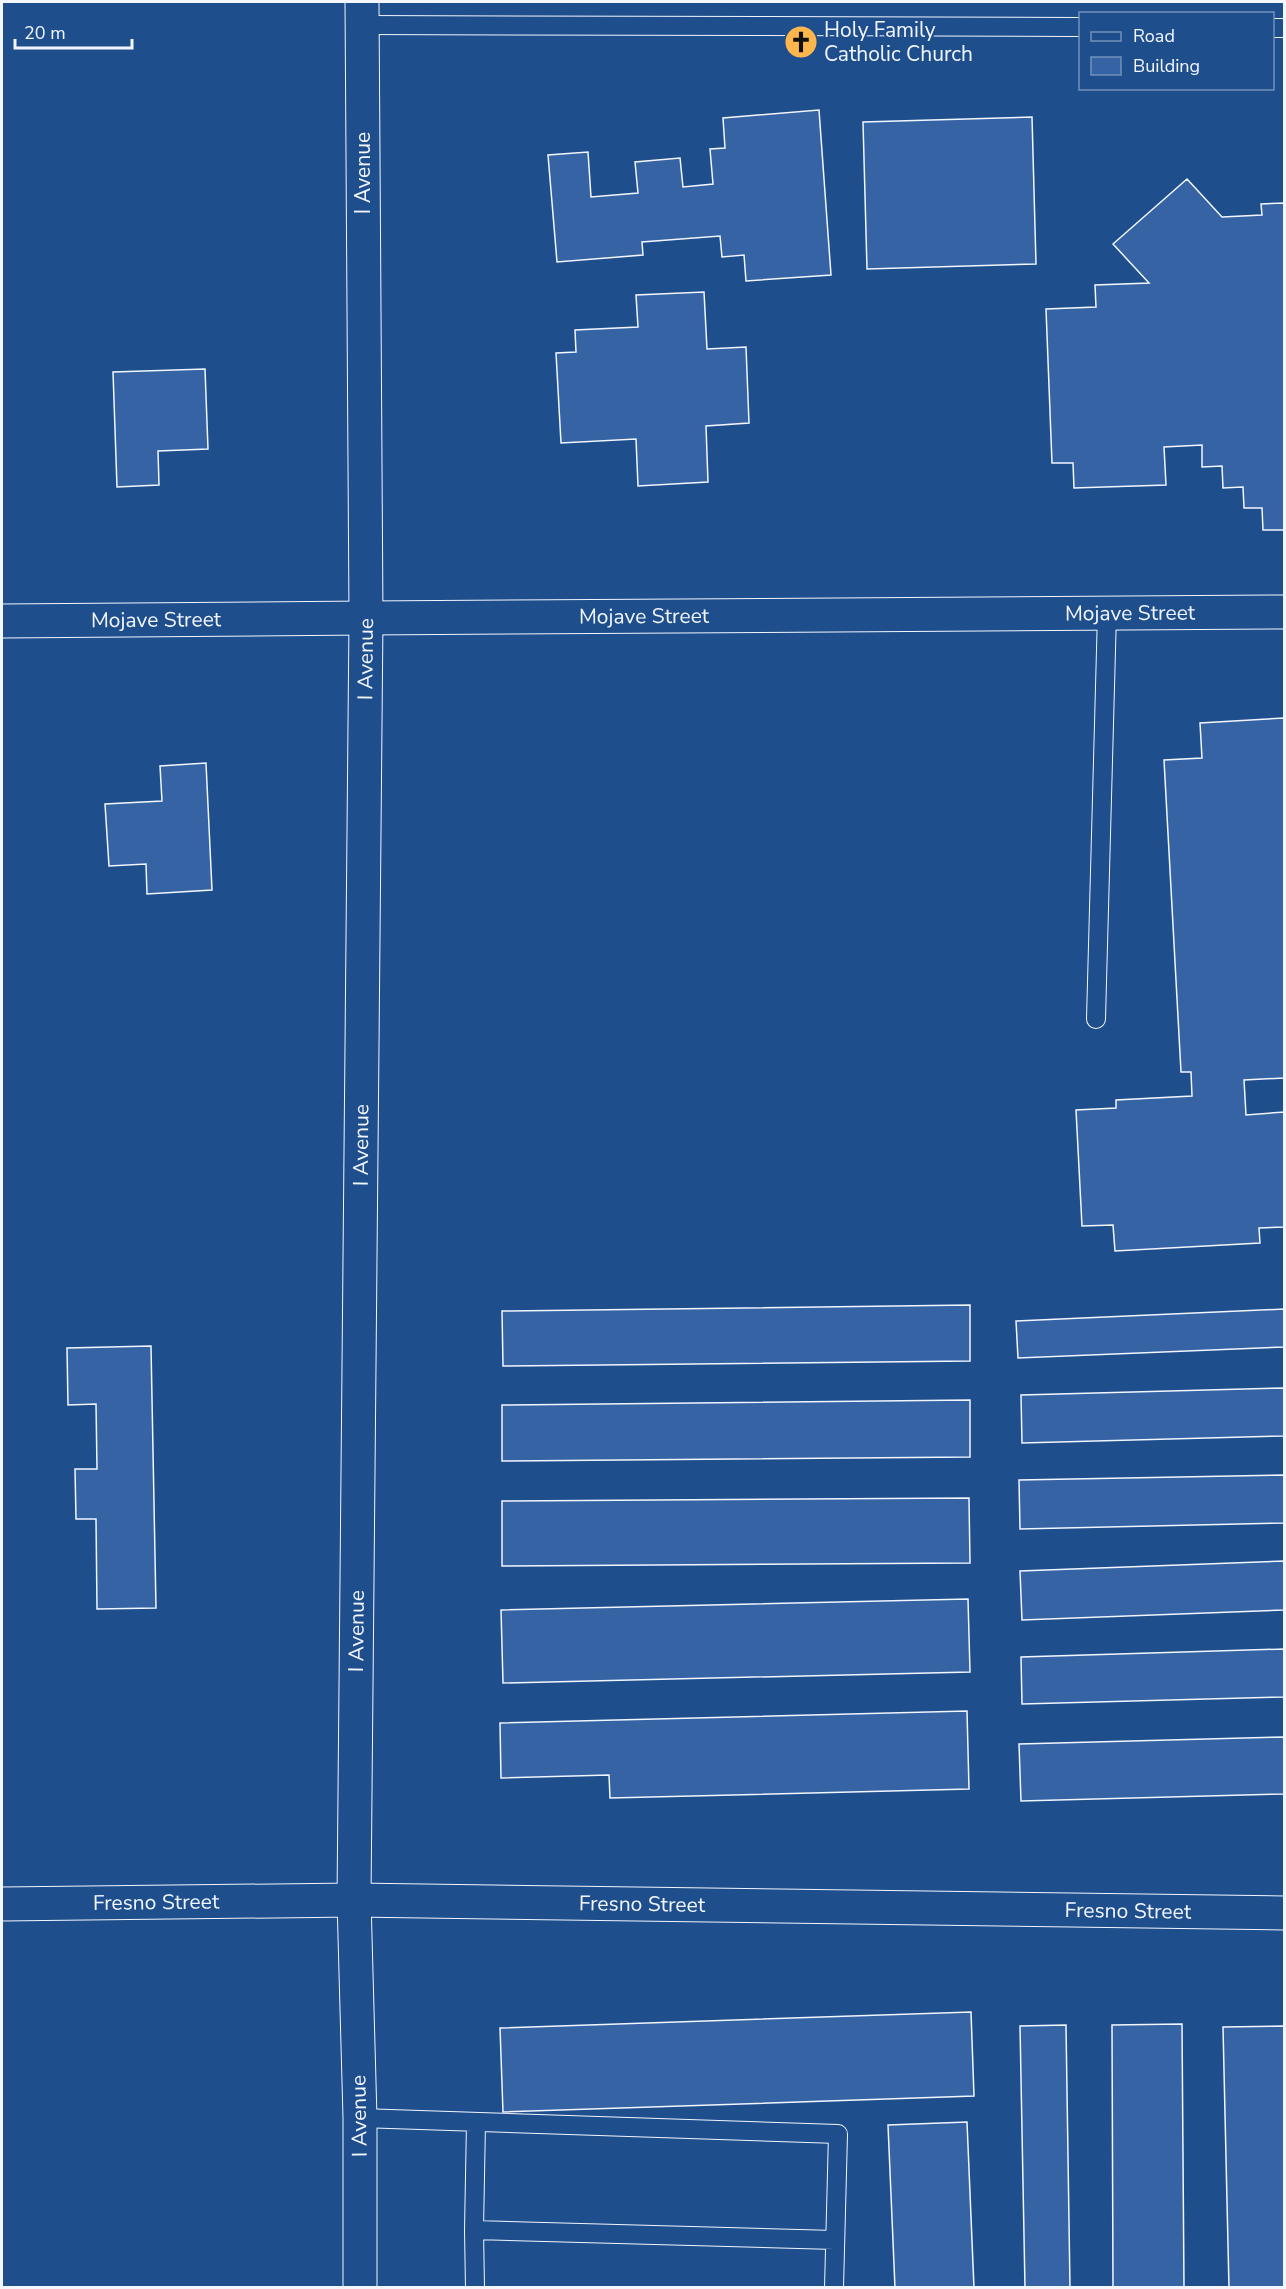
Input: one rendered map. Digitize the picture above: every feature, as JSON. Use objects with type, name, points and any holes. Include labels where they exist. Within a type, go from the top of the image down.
[{"type":"street","name":"I Avenue","points":[[360,2288],[360,2118],[354,1900],[366,618],[362,13]]},
{"type":"street","name":"Mojave Street","points":[[2,621],[1284,612]]},
{"type":"street","name":"Fresno Street","points":[[2,1904],[354,1900],[1284,1913]]},
{"type":"lane","points":[[362,13],[1079,27]]},
{"type":"lane","points":[[1096,1019],[1107,613]]},
{"type":"lane","points":[[360,2118],[838,2134],[834,2288]]},
{"type":"lane","points":[[475,2288],[476,2122]]},
{"type":"lane","points":[[474,2230],[835,2240]]},
{"type":"building","points":[[819,110],[831,275],[746,281],[744,255],[722,257],[720,236],[642,242],[643,255],[557,262],[548,155],[588,152],[591,197],[638,193],[635,162],[680,158],[683,187],[713,184],[710,149],[725,148],[723,118]]},
{"type":"building","points":[[1032,117],[1036,264],[867,269],[863,122]]},
{"type":"building","points":[[1187,179],[1222,217],[1262,215],[1261,204],[1284,203],[1284,530],[1263,530],[1262,508],[1244,508],[1243,487],[1223,488],[1222,466],[1202,467],[1202,445],[1164,447],[1166,485],[1074,488],[1073,463],[1052,463],[1046,309],[1096,307],[1095,285],[1149,283],[1113,244]]},
{"type":"building","points":[[704,292],[707,349],[746,347],[749,423],[706,426],[708,482],[638,486],[636,439],[561,443],[556,353],[576,352],[575,330],[638,327],[636,295]]},
{"type":"building","points":[[205,369],[208,449],[158,451],[159,485],[117,487],[113,372]]},
{"type":"building","points":[[1284,718],[1284,1078],[1244,1080],[1246,1115],[1284,1112],[1284,1227],[1259,1228],[1260,1243],[1115,1251],[1113,1225],[1082,1226],[1076,1110],[1116,1108],[1116,1100],[1192,1096],[1191,1072],[1181,1072],[1164,760],[1202,758],[1200,723]]},
{"type":"building","points":[[206,763],[212,890],[147,894],[146,864],[109,866],[105,804],[162,801],[160,766]]},
{"type":"building","points":[[970,1305],[970,1361],[503,1366],[502,1311]]},
{"type":"building","points":[[1284,1309],[1284,1347],[1018,1358],[1016,1321]]},
{"type":"building","points":[[151,1346],[156,1608],[97,1609],[96,1519],[76,1519],[75,1469],[97,1469],[96,1404],[68,1405],[67,1348]]},
{"type":"building","points":[[1284,1388],[1284,1436],[1022,1443],[1021,1395]]},
{"type":"building","points":[[970,1400],[970,1457],[502,1461],[502,1405]]},
{"type":"building","points":[[1284,1475],[1284,1523],[1020,1529],[1019,1480]]},
{"type":"building","points":[[969,1498],[970,1563],[502,1566],[502,1501]]},
{"type":"building","points":[[1284,1561],[1284,1610],[1022,1620],[1020,1571]]},
{"type":"building","points":[[968,1599],[970,1672],[503,1683],[501,1610]]},
{"type":"building","points":[[1284,1649],[1284,1697],[1022,1704],[1021,1657]]},
{"type":"building","points":[[967,1711],[969,1789],[610,1798],[609,1775],[501,1778],[500,1723]]},
{"type":"building","points":[[1284,1737],[1284,1794],[1021,1801],[1019,1744]]},
{"type":"building","points":[[971,2012],[974,2096],[503,2112],[500,2028]]},
{"type":"building","points":[[1182,2024],[1184,2288],[1113,2288],[1112,2025]]},
{"type":"building","points":[[1066,2025],[1070,2288],[1025,2288],[1020,2026]]},
{"type":"building","points":[[1284,2026],[1284,2288],[1229,2288],[1223,2027]]},
{"type":"building","points":[[967,2122],[974,2288],[895,2288],[888,2125]]},
{"type":"place","name":"Holy Family Catholic Church","points":[[801,42]]}]
